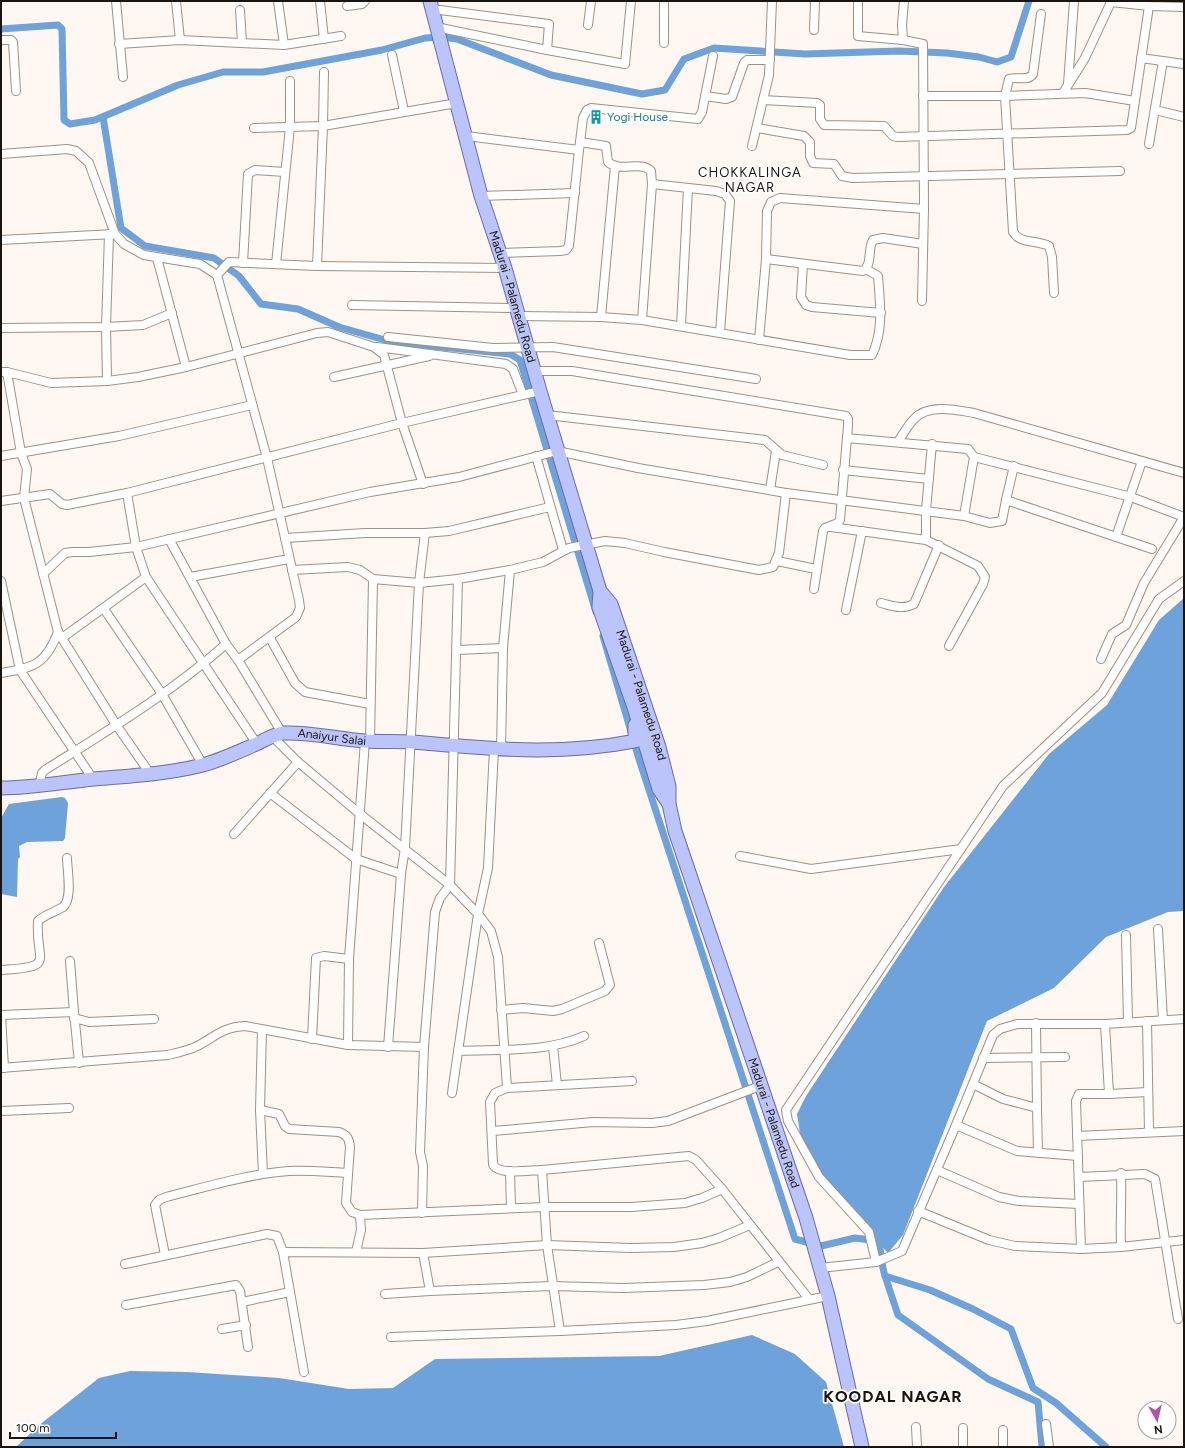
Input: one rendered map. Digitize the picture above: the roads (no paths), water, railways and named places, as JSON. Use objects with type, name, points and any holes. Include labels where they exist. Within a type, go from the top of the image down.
[{"type":"main road","name":"Madurai - Palamedu Road","points":[[431,5],[481,196],[505,268],[582,544],[600,592],[599,607],[630,676],[659,747],[669,786],[669,804],[675,831],[760,1086],[809,1227],[828,1296],[862,1447]]},
{"type":"main road","name":"Madurai - Palamedu Road","points":[[630,676],[637,745],[654,772],[659,789],[669,804]]},
{"type":"main road","name":"Anaiyur Salai","points":[[1,788],[52,785],[93,779],[151,775],[203,765],[230,756],[277,735],[304,733],[368,741],[411,742],[498,749],[561,751],[637,745],[659,747]]},
{"type":"main road","points":[[637,745],[654,733]]},
{"type":"main road","name":"Anaiyur Salai","points":[[1,780],[64,783]]},
{"type":"street","points":[[116,1],[123,77]]},
{"type":"street","points":[[176,1],[180,40]]},
{"type":"street","points":[[278,1],[284,45]]},
{"type":"street","points":[[320,1],[324,39]]},
{"type":"street","points":[[347,6],[362,4],[365,1]]},
{"type":"street","points":[[588,24],[591,1]]},
{"type":"street","points":[[436,28],[625,64],[631,1]]},
{"type":"street","points":[[664,1],[664,43]]},
{"type":"street","points":[[752,146],[769,75],[772,1]]},
{"type":"street","points":[[814,30],[815,1]]},
{"type":"street","points":[[858,1],[858,36],[903,40],[923,44],[924,209],[922,302]]},
{"type":"street","points":[[903,40],[902,25],[904,1]]},
{"type":"street","points":[[1068,85],[1074,1]]},
{"type":"street","points":[[1063,93],[1085,58],[1111,1],[1149,6],[1174,4],[1184,7]]},
{"type":"street","points":[[431,5],[549,24],[547,50]]},
{"type":"street","points":[[763,100],[817,104],[820,106],[820,119],[824,125],[884,126],[893,136],[897,137],[1127,130],[1131,128],[1149,6]]},
{"type":"street","points":[[240,10],[242,43]]},
{"type":"street","points":[[1041,14],[1033,74],[1026,78],[1009,79],[1004,96],[1013,232],[1020,239],[1044,243],[1048,246],[1052,257],[1054,293]]},
{"type":"street","points":[[119,44],[180,40],[284,45],[341,36]]},
{"type":"street","points":[[1,40],[11,40],[12,42],[16,91]]},
{"type":"street","points":[[705,96],[726,98],[732,97],[744,63],[747,60],[770,54]]},
{"type":"street","points":[[392,55],[404,112]]},
{"type":"street","points":[[500,253],[566,250],[571,240],[583,118],[587,110],[596,109],[698,119],[702,112],[713,56]]},
{"type":"street","points":[[1141,58],[1184,64]]},
{"type":"street","points":[[1149,144],[1163,61]]},
{"type":"street","points":[[317,266],[324,72]]},
{"type":"street","points":[[276,264],[290,127],[290,81]]},
{"type":"street","points":[[923,96],[1004,96],[1090,93],[1135,101]]},
{"type":"street","points":[[254,128],[323,126],[457,103]]},
{"type":"street","points":[[1155,110],[1184,117]]},
{"type":"street","points":[[757,128],[804,136],[810,142],[810,156],[813,163],[834,164],[840,174],[846,177],[1120,170]]},
{"type":"street","points":[[466,136],[580,146],[606,146],[608,162],[615,166],[645,167],[651,171],[652,184],[642,320]]},
{"type":"street","points":[[1,154],[67,149],[76,151],[89,164],[112,234],[106,328],[107,381]]},
{"type":"street","points":[[601,317],[615,166]]},
{"type":"street","points":[[243,263],[248,174],[255,170],[285,172]]},
{"type":"street","points":[[652,184],[716,191],[725,194],[730,201],[720,332]]},
{"type":"street","points":[[681,326],[688,188]]},
{"type":"street","points":[[481,196],[575,193]]},
{"type":"street","points":[[759,340],[766,259],[767,211],[768,205],[774,199],[924,209]]},
{"type":"street","points":[[1,240],[112,234],[134,251],[157,258],[200,264],[218,274],[238,354],[267,458],[299,600],[299,612],[296,617],[270,638],[238,660]]},
{"type":"street","points":[[766,259],[856,272],[866,269],[869,264],[871,244],[873,240],[883,238],[923,244]]},
{"type":"street","points":[[157,258],[186,367]]},
{"type":"street","points":[[218,274],[230,262],[317,266],[505,268]]},
{"type":"street","points":[[803,264],[801,297],[806,305],[812,307],[881,313]]},
{"type":"street","points":[[352,305],[517,312],[642,320],[850,355],[872,355],[878,343],[881,313],[878,276],[866,269]]},
{"type":"street","points":[[1,328],[106,328],[143,325],[172,314]]},
{"type":"street","points":[[151,775],[117,726],[60,635],[24,498],[27,468],[21,453],[4,372],[51,383],[107,381],[138,377],[186,367],[323,332],[374,347],[494,362],[511,366],[523,395]]},
{"type":"street","points":[[388,337],[493,348],[553,346],[756,379]]},
{"type":"street","points":[[374,347],[384,355],[388,366],[402,423],[423,484]]},
{"type":"street","points":[[334,377],[436,354]]},
{"type":"street","points":[[534,371],[572,371],[712,395],[842,414],[848,419],[838,523],[823,531],[814,589]]},
{"type":"street","points":[[1,501],[50,494],[62,504],[67,505],[127,493],[402,423],[539,391]]},
{"type":"street","points":[[1,456],[119,436],[252,406]]},
{"type":"street","points":[[898,442],[915,418],[927,411],[955,410],[974,413],[1184,473]]},
{"type":"street","points":[[547,415],[759,439],[770,443],[776,451],[788,458],[823,465]]},
{"type":"street","points":[[847,438],[962,447],[968,449],[974,457],[1131,497],[1184,517],[1144,583],[1126,625],[1112,634],[1101,659]]},
{"type":"street","points":[[926,540],[926,510],[932,444]]},
{"type":"street","points":[[43,574],[65,554],[136,547],[370,492],[459,477],[557,451],[638,468],[770,490],[926,510],[964,516],[990,523],[1000,523],[1004,518],[1006,500],[1014,466]]},
{"type":"street","points":[[770,490],[776,451]]},
{"type":"street","points":[[536,456],[550,507],[566,549]]},
{"type":"street","points":[[964,516],[974,457]]},
{"type":"street","points":[[1116,537],[1131,497],[1142,461]]},
{"type":"street","points":[[844,470],[929,479]]},
{"type":"street","points":[[292,570],[348,567],[360,570],[373,579],[419,583],[458,580],[542,562],[566,549],[582,544],[615,542],[759,570],[773,567],[777,561],[786,492]]},
{"type":"street","points":[[127,493],[136,547],[146,578],[257,744]]},
{"type":"street","points":[[1006,500],[1152,549]]},
{"type":"street","points":[[285,538],[365,533],[425,533],[467,527],[550,507]]},
{"type":"street","points":[[828,527],[926,540],[939,545],[978,566],[985,576],[983,584],[949,646]]},
{"type":"street","points":[[846,610],[862,531]]},
{"type":"street","points":[[388,1047],[401,874],[405,848],[419,583],[425,533]]},
{"type":"street","points":[[169,539],[226,644],[238,660],[277,735],[298,762],[360,814],[450,884],[478,914],[490,931],[498,957],[507,1088]]},
{"type":"street","points":[[881,602],[899,608],[908,607],[914,604],[939,545]]},
{"type":"street","points":[[190,577],[289,558]]},
{"type":"street","points":[[777,561],[816,569]]},
{"type":"street","points":[[452,1093],[478,914],[488,868],[498,749],[502,648],[510,570]]},
{"type":"street","points":[[1,673],[20,670],[41,661],[60,635],[104,609],[146,578]]},
{"type":"street","points":[[348,1045],[349,959],[356,859],[368,741],[370,704],[373,579]]},
{"type":"street","points":[[422,1213],[423,1166],[420,1152],[424,1047],[435,912],[440,898],[450,884],[455,746],[458,580]]},
{"type":"street","points":[[1,581],[20,670],[93,779]]},
{"type":"street","points":[[880,1261],[869,1232],[819,1177],[788,1121],[786,1110],[1003,786],[1102,693],[1159,599],[1184,581]]},
{"type":"street","points":[[104,609],[162,694],[203,765]]},
{"type":"street","points":[[270,638],[295,682],[305,692],[370,704]]},
{"type":"street","points":[[40,782],[42,773],[45,770],[117,726],[204,663],[226,644]]},
{"type":"street","points":[[457,650],[502,648]]},
{"type":"street","points":[[234,834],[298,762]]},
{"type":"street","points":[[270,793],[356,859],[401,874]]},
{"type":"street","points":[[740,856],[811,868],[961,849]]},
{"type":"street","points":[[1,970],[34,967],[38,962],[41,956],[38,920],[44,915],[64,906],[68,899],[67,858]]},
{"type":"street","points":[[1158,929],[1163,1020]]},
{"type":"street","points":[[1126,935],[1128,1022]]},
{"type":"street","points":[[501,1010],[523,1008],[553,1011],[571,1006],[605,991],[610,985],[599,943]]},
{"type":"street","points":[[312,1039],[316,958],[324,956],[349,959]]},
{"type":"street","points":[[70,961],[78,1063]]},
{"type":"street","points":[[154,1019],[89,1022],[74,1015],[1,1015],[3,1068],[168,1055],[192,1048],[226,1029],[245,1026],[348,1045],[424,1047]]},
{"type":"street","points":[[819,1265],[880,1261],[902,1251],[993,1036],[1000,1029],[1017,1024],[1105,1024],[1184,1019]]},
{"type":"street","points":[[1147,1021],[1148,1132]]},
{"type":"street","points":[[1036,1023],[1035,1058],[1038,1153]]},
{"type":"street","points":[[1105,1024],[1109,1094]]},
{"type":"street","points":[[262,1030],[260,1110],[263,1174]]},
{"type":"street","points":[[458,1051],[553,1046],[570,1042],[584,1036]]},
{"type":"street","points":[[553,1046],[557,1085]]},
{"type":"street","points":[[984,1058],[1065,1057]]},
{"type":"street","points":[[632,1081],[507,1088],[498,1090],[492,1097],[494,1167],[500,1171],[542,1170],[689,1156],[696,1160],[722,1189],[778,1262],[809,1299]]},
{"type":"street","points":[[973,1084],[1003,1099],[1037,1108]]},
{"type":"street","points":[[493,1131],[593,1122],[652,1124],[668,1121],[760,1086]]},
{"type":"street","points":[[1081,1249],[1076,1100],[1079,1094],[1148,1092]]},
{"type":"street","points":[[1,1111],[69,1108]]},
{"type":"street","points":[[260,1110],[279,1114],[285,1126],[295,1131],[339,1132],[346,1134],[349,1139],[350,1146],[346,1203],[352,1212],[360,1215],[511,1208],[631,1207],[685,1203],[702,1198],[722,1189]]},
{"type":"street","points":[[956,1125],[1017,1151],[1078,1156]]},
{"type":"street","points":[[1077,1136],[1184,1131]]},
{"type":"street","points":[[165,1254],[156,1213],[156,1205],[159,1200],[166,1197],[263,1174],[310,1170],[347,1173]]},
{"type":"street","points":[[542,1170],[547,1245],[560,1331]]},
{"type":"street","points":[[937,1170],[999,1197],[1019,1201],[1079,1204]]},
{"type":"street","points":[[510,1171],[511,1208]]},
{"type":"street","points":[[1079,1177],[1121,1173],[1145,1174],[1155,1178],[1178,1319]]},
{"type":"street","points":[[1121,1173],[1121,1247]]},
{"type":"street","points":[[918,1211],[989,1240],[1015,1246],[1081,1249],[1121,1247],[1184,1240]]},
{"type":"street","points":[[356,1252],[361,1230],[360,1215]]},
{"type":"street","points":[[283,1252],[423,1253],[547,1245],[631,1248],[674,1247],[719,1238],[750,1225]]},
{"type":"street","points":[[125,1264],[165,1254],[267,1234],[277,1236],[283,1252],[304,1372]]},
{"type":"street","points":[[423,1253],[430,1291]]},
{"type":"street","points":[[385,1294],[552,1286],[623,1288],[704,1285],[730,1282],[747,1277],[778,1262]]},
{"type":"street","points":[[126,1305],[236,1285],[239,1287],[242,1302],[248,1347]]},
{"type":"street","points":[[242,1302],[290,1292]]},
{"type":"street","points":[[391,1337],[676,1325],[706,1321],[828,1296]]},
{"type":"street","points":[[222,1329],[246,1325]]},
{"type":"street","points":[[1046,1424],[1049,1447]]},
{"type":"street","points":[[916,1427],[917,1447]]},
{"type":"street","points":[[963,1428],[963,1447]]},
{"type":"street","points":[[1003,1430],[1003,1447]]},
{"type":"water","points":[[1184,598],[1184,911],[1168,912],[1106,937],[1054,988],[987,1021],[903,1235],[888,1253],[822,1183],[802,1146],[797,1114],[806,1096],[944,887],[1049,754],[1107,705],[1159,620]]},
{"type":"water","points":[[62,797],[65,798],[68,803],[65,838],[63,841],[27,842],[19,846],[20,857],[18,859],[17,897],[1,894],[1,818],[9,804]]},
{"type":"water","points":[[752,1335],[795,1354],[826,1382],[844,1447],[16,1447],[38,1426],[99,1378],[130,1371],[187,1372],[279,1378],[349,1389],[393,1388],[435,1359],[659,1356]]},
{"type":"waterway","points":[[1,29],[58,25],[62,29],[64,120],[70,124],[95,120],[178,85],[223,72],[263,72],[382,50],[425,38],[443,37],[457,39],[551,75],[642,94],[665,90],[684,59],[714,48],[805,54],[899,51],[947,53],[979,57],[997,62],[1011,57],[1029,1]]},
{"type":"waterway","points":[[103,117],[121,228],[145,246],[214,258],[239,276],[261,304],[298,309],[339,327],[392,342],[510,354],[520,360],[596,612]]},
{"type":"waterway","points":[[603,636],[639,759],[795,1239],[821,1246],[855,1238],[878,1241],[885,1276],[930,1290],[973,1309],[1011,1329],[1033,1388],[1056,1403],[1106,1447]]},
{"type":"waterway","points":[[885,1276],[898,1315],[988,1379],[1038,1402],[1042,1447]]},
{"type":"place","name":"Yogi House","points":[[596,117]]},
{"type":"district","name":"CHOKKALINGA NAGAR","points":[[750,180]]},
{"type":"district","name":"KOODAL NAGAR","points":[[893,1396]]}]
